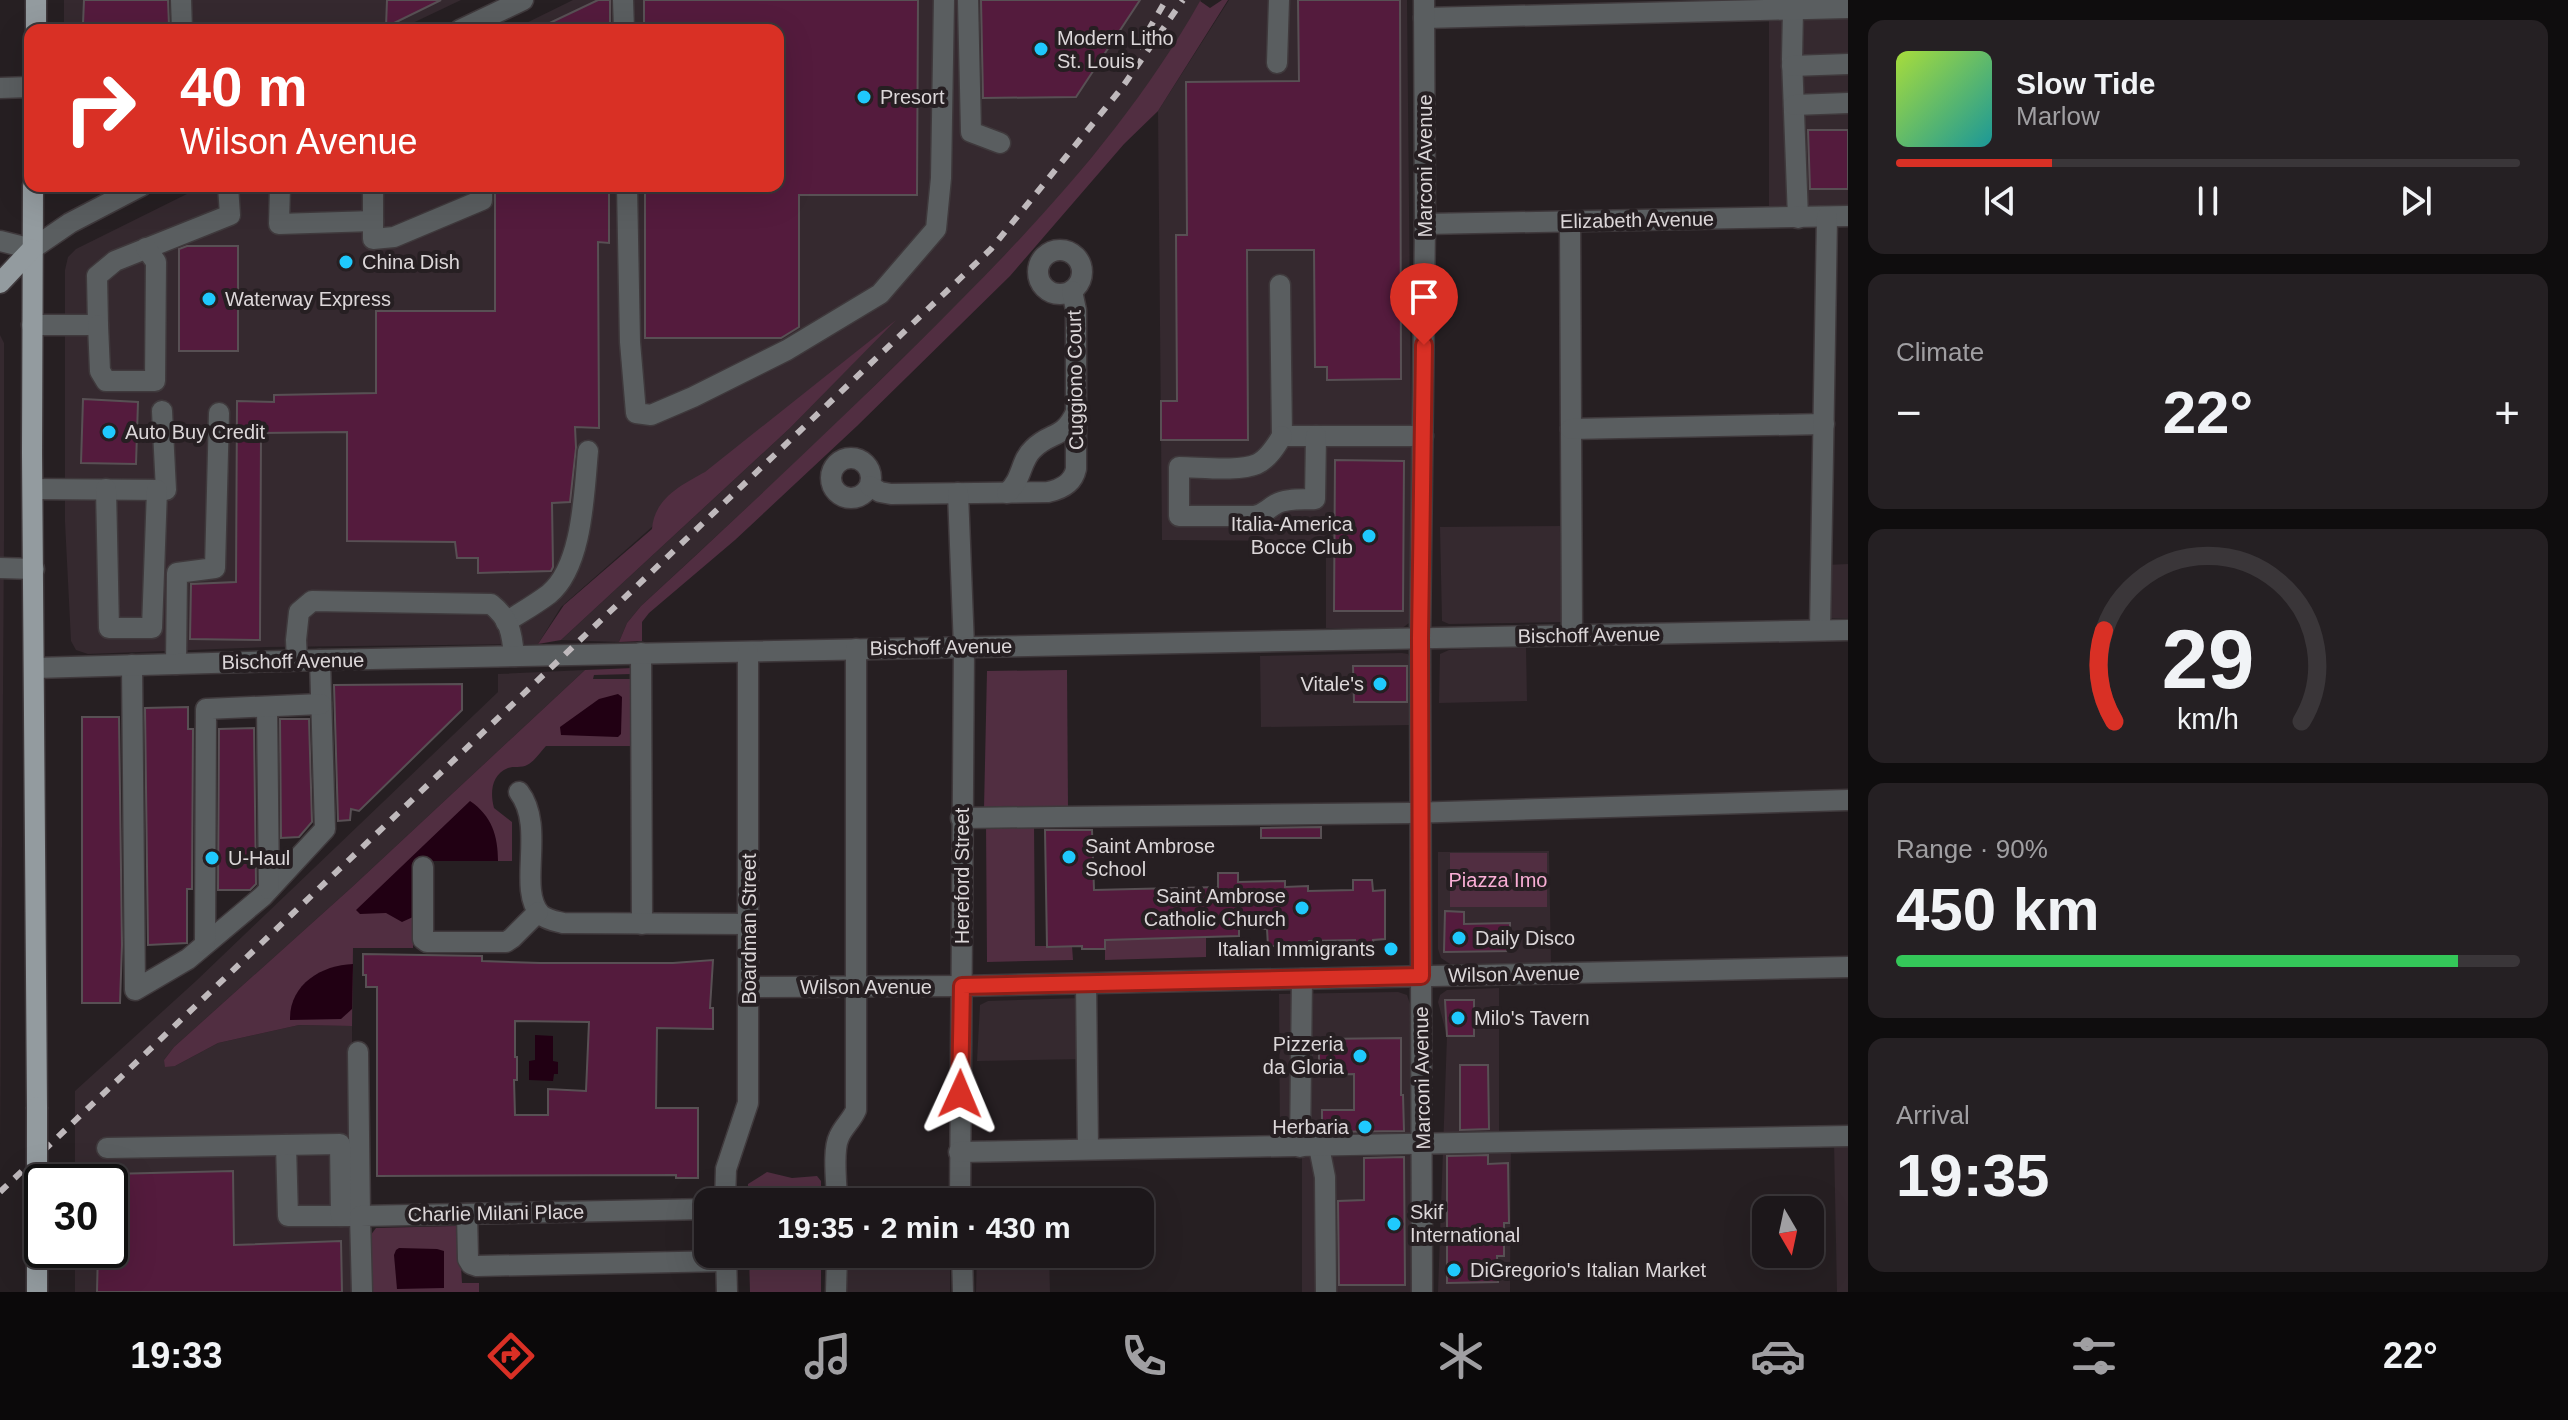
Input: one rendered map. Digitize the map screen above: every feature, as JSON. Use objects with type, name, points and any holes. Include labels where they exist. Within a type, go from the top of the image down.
[{"type":"main road","points":[[36,0],[36,24]]},
{"type":"main road","points":[[33,192],[37,1292]]},
{"type":"main road","points":[[0,283],[32,249]]},
{"type":"street","points":[[181,0],[182,24]]},
{"type":"street","points":[[480,24],[499,6],[523,0]]},
{"type":"street","points":[[623,0],[624,24]]},
{"type":"street","points":[[627,192],[630,342],[636,413],[651,415],[787,350],[880,294],[936,229],[941,178],[944,0]]},
{"type":"street","points":[[968,0],[971,132],[1000,143]]},
{"type":"street","points":[[1277,63],[1279,0]]},
{"type":"street","points":[[1424,9],[1848,8]]},
{"type":"street","name":"Marconi Avenue","points":[[1422,1292],[1420,638],[1424,9]]},
{"type":"street","points":[[1793,10],[1798,218]]},
{"type":"street","points":[[1792,66],[1848,64]]},
{"type":"street","points":[[0,88],[24,87]]},
{"type":"street","points":[[1794,105],[1848,103]]},
{"type":"street","points":[[0,241],[32,249],[70,223],[129,192]]},
{"type":"street","points":[[146,248],[156,262],[155,381],[106,381],[100,371],[97,276],[115,261],[146,248],[230,215],[228,192]]},
{"type":"street","points":[[280,192],[279,224],[373,221]]},
{"type":"street","points":[[373,192],[373,239],[394,237],[482,200],[482,192]]},
{"type":"street","points":[[1820,630],[1824,424],[1838,217]]},
{"type":"street","name":"Elizabeth Avenue","points":[[1425,224],[1838,217]]},
{"type":"street","points":[[1570,222],[1572,635]]},
{"type":"street","points":[[1280,285],[1282,436],[1276,447],[1256,464],[1230,468],[1179,467],[1179,516],[1254,516],[1282,502],[1315,499],[1316,436]]},
{"type":"street","name":"Cuggiono Court","points":[[1007,493],[1057,490],[1074,477],[1076,310],[1072,291]]},
{"type":"street","points":[[32,325],[98,325]]},
{"type":"street","points":[[33,489],[166,490],[162,411]]},
{"type":"street","points":[[870,486],[891,494],[1007,493],[1019,479],[1032,449],[1063,432],[1076,412]]},
{"type":"street","points":[[154,574],[215,568],[219,413]]},
{"type":"street","points":[[1571,429],[1824,424]]},
{"type":"street","points":[[1282,436],[1423,436]]},
{"type":"street","points":[[506,622],[551,592],[566,570],[579,535],[588,451]]},
{"type":"street","points":[[106,489],[109,628],[152,628],[157,490]]},
{"type":"street","name":"Hereford Street","points":[[958,493],[964,647],[960,1188]]},
{"type":"street","points":[[0,568],[34,569]]},
{"type":"street","points":[[176,664],[177,573]]},
{"type":"street","points":[[297,660],[299,612],[312,601],[491,604],[502,613],[512,632],[514,656]]},
{"type":"street","name":"Bischoff Avenue","points":[[35,668],[297,660],[1848,630]]},
{"type":"street","points":[[837,1188],[837,1142],[856,1110],[856,649]]},
{"type":"street","name":"Boardman Street","points":[[725,1188],[726,1169],[748,1103],[748,652]]},
{"type":"street","points":[[641,653],[642,924]]},
{"type":"street","points":[[132,665],[135,990],[188,959],[269,889],[325,829],[320,660]]},
{"type":"street","points":[[205,944],[206,709],[321,704]]},
{"type":"street","points":[[267,707],[269,889]]},
{"type":"street","points":[[519,792],[531,821],[532,886],[538,912],[551,921],[748,924]]},
{"type":"street","points":[[961,818],[1421,813],[1848,800]]},
{"type":"street","points":[[423,867],[423,939],[427,942],[506,942],[538,912]]},
{"type":"street","name":"Wilson Avenue","points":[[749,987],[1086,984],[1848,967]]},
{"type":"street","points":[[1302,979],[1310,1147],[1325,1177],[1326,1292]]},
{"type":"street","points":[[1086,984],[1088,1149]]},
{"type":"street","points":[[351,1216],[358,1052]]},
{"type":"street","points":[[959,1152],[1848,1136]]},
{"type":"street","points":[[107,1148],[340,1144],[362,1292]]},
{"type":"street","name":"Charlie Milani Place","points":[[286,1145],[288,1216],[694,1209]]},
{"type":"street","points":[[467,1214],[468,1259],[477,1266],[694,1258]]},
{"type":"street","points":[[726,1268],[727,1292]]},
{"type":"street","points":[[836,1292],[837,1268]]},
{"type":"street","points":[[962,1268],[963,1292]]},
{"type":"shaded area","points":[[64,0],[461,0],[411,24],[64,24]]},
{"type":"shaded area","points":[[573,0],[1201,0],[1176,45],[1120,123],[1054,203],[962,300],[808,451],[641,606],[627,623],[619,642],[561,640],[790,428],[888,327],[786,409],[561,607],[538,644],[268,647],[88,654],[76,650],[71,641],[65,522],[65,270],[68,257],[76,249],[191,192],[784,192],[784,24],[524,24]]},
{"type":"shaded area","points":[[1229,0],[1407,0],[1413,615],[1401,629],[1326,628],[1326,541],[1162,540],[1158,111]]},
{"type":"shaded area","points":[[1848,16],[1848,206],[1769,207],[1769,18]]},
{"type":"shaded area","points":[[0,335],[4,343],[4,537],[0,1149]]},
{"type":"shaded area","points":[[1563,526],[1564,622],[1449,624],[1442,621],[1440,527]]},
{"type":"shaded area","points":[[1848,564],[1848,618],[1825,618],[1826,565]]},
{"type":"shaded area","points":[[1526,647],[1527,701],[1439,703],[1440,654],[1449,650]]},
{"type":"shaded area","points":[[1408,654],[1411,660],[1412,725],[1261,727],[1260,656]]},
{"type":"shaded area","points":[[585,670],[351,888],[174,1047],[164,1060],[175,1066],[218,1043],[299,1025],[352,1026],[353,1292],[75,1292],[75,1268],[128,1268],[128,1164],[75,1164],[75,1091],[196,981],[498,692],[498,674]]},
{"type":"shaded area","points":[[618,694],[622,697],[621,734],[618,737],[561,735],[560,727],[599,699]]},
{"type":"shaded area","points":[[470,801],[489,820],[497,843],[498,861],[425,861],[413,917],[402,922],[386,913],[360,914],[356,910]]},
{"type":"shaded area","points":[[1549,851],[1551,963],[1450,964],[1441,958],[1438,949],[1438,852]]},
{"type":"shaded area","points":[[353,964],[352,1009],[341,1019],[290,1020],[295,997],[309,979],[330,968]]},
{"type":"shaded area","points":[[1499,988],[1499,1134],[1511,1133],[1510,1292],[1438,1292],[1447,1036],[1438,1002],[1440,995],[1447,990]]},
{"type":"shaded area","points":[[1398,992],[1407,995],[1410,1004],[1410,1142],[1280,1143],[1279,994]]},
{"type":"shaded area","points":[[1082,998],[1084,1059],[977,1061],[980,1005],[988,1001]]},
{"type":"shaded area","points":[[535,1035],[553,1036],[553,1061],[558,1062],[558,1074],[554,1074],[553,1081],[529,1080],[529,1061],[535,1060]]},
{"type":"shaded area","points":[[1848,1141],[1848,1292],[1837,1292],[1834,1142]]},
{"type":"shaded area","points":[[1411,1156],[1413,1292],[1302,1292],[1302,1157]]},
{"type":"shaded area","points":[[399,1248],[444,1251],[444,1288],[397,1289],[394,1255]]},
{"type":"shaded area","points":[[977,1268],[1049,1268],[1050,1292],[976,1292]]},
{"type":"shaded area","points":[[843,1270],[950,1270],[950,1292],[843,1292]]},
{"type":"green space","points":[[1222,0],[1228,0],[1158,111],[1124,144],[1010,276],[735,540],[649,613],[642,622],[642,641],[619,642],[627,623],[641,606],[880,380],[1032,226],[1139,96],[1200,1],[1210,8]]},
{"type":"green space","points":[[896,320],[790,428],[561,640],[538,644],[564,605],[652,529],[658,509],[670,494],[705,472]]},
{"type":"green space","points":[[633,668],[633,674],[594,675],[593,679],[634,679],[634,746],[546,746],[530,764],[502,771],[493,785],[493,802],[494,808],[512,822],[512,861],[425,861],[413,870],[413,948],[353,948],[352,1026],[299,1025],[218,1043],[175,1066],[165,1067],[164,1060],[174,1047],[351,888],[585,670]]},
{"type":"green space","points":[[1067,670],[1068,808],[984,809],[987,671]]},
{"type":"green space","points":[[1034,822],[1035,946],[1072,946],[1073,960],[987,962],[986,823]]},
{"type":"green space","name":"Piazza Imo","points":[[1450,853],[1547,853],[1547,907],[1450,907]]},
{"type":"green space","points":[[1206,938],[1206,957],[1105,960],[1105,940]]},
{"type":"green space","points":[[1355,940],[1355,953],[1300,955],[1300,948],[1309,941]]},
{"type":"green space","points":[[767,1172],[792,1178],[817,1176],[821,1188],[748,1188],[748,1184]]},
{"type":"green space","points":[[456,1226],[462,1283],[479,1283],[479,1292],[371,1292],[370,1236],[376,1228]]},
{"type":"green space","points":[[749,1268],[821,1268],[821,1292],[750,1292]]},
{"type":"building","points":[[84,0],[168,0],[169,24],[83,24]]},
{"type":"building","points":[[387,0],[441,0],[392,24],[386,24]]},
{"type":"building","points":[[598,0],[610,0],[610,24],[548,24]]},
{"type":"building","points":[[644,0],[918,0],[917,195],[799,195],[799,327],[781,338],[645,338],[645,192],[784,192],[784,24],[644,24]]},
{"type":"building","name":"Modern Litho St. Louis","points":[[981,0],[1140,0],[1076,97],[983,98]]},
{"type":"building","points":[[1298,0],[1400,0],[1401,379],[1327,380],[1327,367],[1315,367],[1314,250],[1247,250],[1248,440],[1161,440],[1161,401],[1177,401],[1176,235],[1187,235],[1186,82],[1299,81]]},
{"type":"building","points":[[1808,130],[1848,130],[1848,189],[1810,189]]},
{"type":"building","points":[[495,192],[609,192],[609,243],[598,242],[599,428],[575,427],[570,502],[552,503],[551,571],[478,573],[478,558],[457,558],[455,542],[347,541],[347,432],[261,433],[260,640],[190,639],[191,584],[236,582],[237,401],[274,402],[274,395],[376,393],[376,311],[495,311]]},
{"type":"building","name":"Waterway Express","points":[[187,246],[238,246],[238,351],[179,351],[179,249]]},
{"type":"building","name":"Auto Buy Credit","points":[[83,399],[138,402],[136,464],[81,463]]},
{"type":"building","name":"Italia-America Bocce Club","points":[[1335,460],[1404,461],[1403,611],[1334,611]]},
{"type":"building","name":"Vitale's","points":[[1353,666],[1407,666],[1407,702],[1354,702]]},
{"type":"building","points":[[462,684],[462,710],[359,811],[351,809],[350,820],[338,821],[334,685]]},
{"type":"building","points":[[188,707],[188,729],[193,729],[192,889],[187,889],[187,943],[148,945],[145,708]]},
{"type":"building","points":[[82,717],[119,717],[120,1003],[82,1003]]},
{"type":"building","points":[[280,719],[309,719],[312,822],[299,837],[281,838]]},
{"type":"building","points":[[254,728],[256,884],[250,890],[218,890],[219,729]]},
{"type":"building","points":[[1321,827],[1321,838],[1261,838],[1261,828]]},
{"type":"building","points":[[1045,830],[1092,830],[1094,890],[1218,887],[1218,873],[1238,873],[1238,882],[1285,881],[1285,887],[1308,886],[1308,891],[1353,890],[1353,880],[1372,880],[1373,891],[1385,890],[1385,939],[1373,940],[1374,949],[1355,950],[1355,940],[1309,941],[1309,948],[1290,948],[1268,946],[1267,929],[1239,928],[1239,936],[1105,940],[1105,949],[1047,947]]},
{"type":"building","points":[[1445,911],[1464,912],[1464,924],[1510,923],[1510,951],[1444,952]]},
{"type":"building","points":[[363,954],[482,956],[482,961],[540,963],[713,960],[710,1008],[713,1008],[713,1029],[657,1028],[656,1108],[698,1108],[698,1178],[676,1178],[676,1175],[377,1176],[377,987],[366,987],[366,975],[363,975]],"holes":[[[515,1021],[589,1022],[586,1091],[548,1089],[548,1115],[515,1115]]]},
{"type":"building","points":[[1445,1000],[1474,1000],[1474,1036],[1447,1036]]},
{"type":"building","points":[[1401,1038],[1404,1131],[1322,1132],[1322,1110],[1354,1110],[1354,1074],[1319,1075],[1319,1039]]},
{"type":"building","points":[[1460,1065],[1488,1065],[1489,1129],[1460,1130]]},
{"type":"building","points":[[1488,1155],[1488,1164],[1508,1163],[1509,1223],[1504,1223],[1504,1256],[1497,1256],[1498,1282],[1447,1283],[1447,1156]]},
{"type":"building","points":[[1404,1157],[1405,1285],[1339,1285],[1338,1201],[1364,1200],[1364,1158]]},
{"type":"building","points":[[233,1171],[234,1245],[341,1241],[342,1292],[97,1292],[98,1268],[128,1268],[128,1174]]},
{"type":"railway","points":[[1138,48],[1166,0]]},
{"type":"railway","points":[[0,1192],[991,249],[1121,89],[1183,0]]},
{"type":"place","name":"Modern Litho St. Louis","points":[[1041,49]]},
{"type":"place","name":"Presort","points":[[864,97]]},
{"type":"place","name":"China Dish","points":[[346,262]]},
{"type":"place","name":"Waterway Express","points":[[209,299]]},
{"type":"place","name":"Auto Buy Credit","points":[[109,432]]},
{"type":"place","name":"Italia-America Bocce Club","points":[[1369,536]]},
{"type":"place","name":"Vitale's","points":[[1380,684]]},
{"type":"place","name":"Saint Ambrose School","points":[[1069,857]]},
{"type":"place","name":"U-Haul","points":[[212,858]]},
{"type":"place","name":"Saint Ambrose Catholic Church","points":[[1302,908]]},
{"type":"place","name":"Daily Disco","points":[[1459,938]]},
{"type":"place","name":"Italian Immigrants","points":[[1391,949]]},
{"type":"place","name":"Milo's Tavern","points":[[1458,1018]]},
{"type":"place","name":"Pizzeria da Gloria","points":[[1360,1056]]},
{"type":"place","name":"Herbaria","points":[[1365,1127]]},
{"type":"place","name":"Skif International","points":[[1394,1224]]},
{"type":"place","name":"DiGregorio's Italian Market","points":[[1454,1270]]},
{"type":"route","points":[[960,1094],[962,986],[1421,976],[1420,638],[1424,345]]}]
